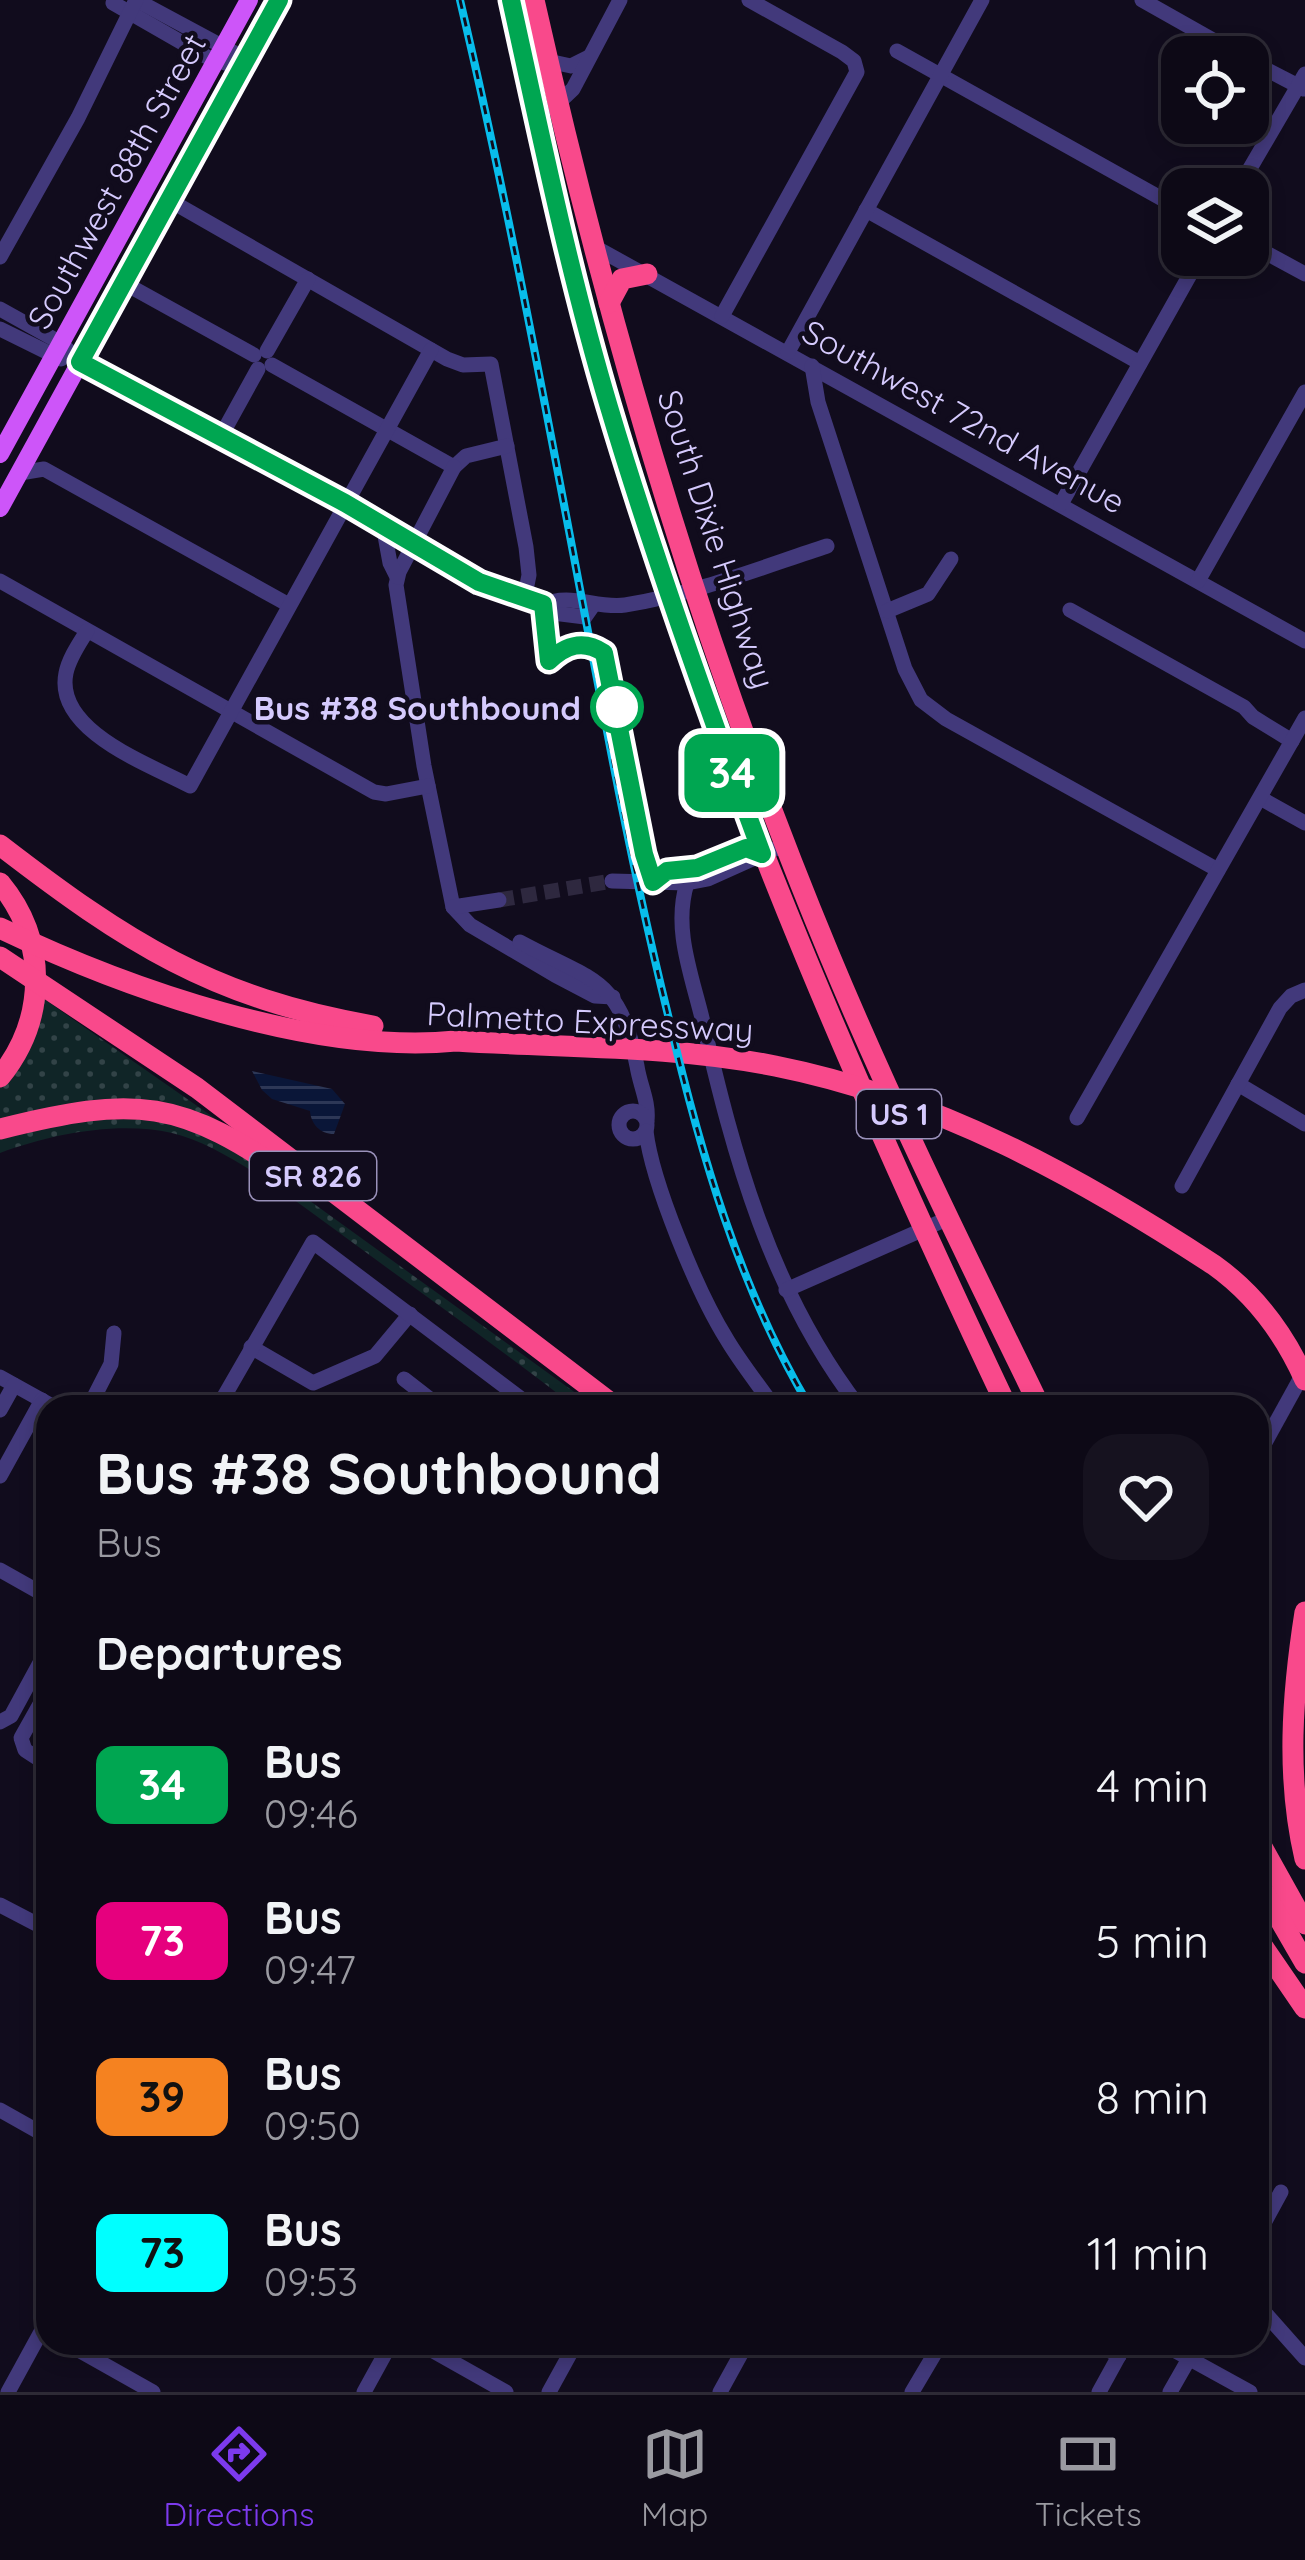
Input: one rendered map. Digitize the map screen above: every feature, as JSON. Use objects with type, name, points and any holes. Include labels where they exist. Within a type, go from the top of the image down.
[{"type":"highway","name":"South Dixie Highway","points":[[512,0],[593,246],[695,590],[785,844],[874,1057],[1034,1395]]},
{"type":"highway","name":"South Dixie Highway","points":[[534,0],[548,61],[555,207],[608,404],[669,597]]},
{"type":"highway","points":[[555,207],[571,230],[593,246]]},
{"type":"highway","points":[[566,249],[603,279]]},
{"type":"highway","points":[[609,303],[622,279],[647,274]]},
{"type":"highway","name":"US 1","points":[[669,597],[762,854],[832,1026],[1001,1395]]},
{"type":"highway","points":[[0,845],[111,928],[185,970],[292,1009],[456,1041]]},
{"type":"highway","points":[[0,883],[15,902],[32,940],[37,969],[33,1015],[21,1046],[0,1077]]},
{"type":"highway","name":"Palmetto Expressway","points":[[0,928],[116,978],[237,1015],[317,1032],[398,1042],[651,1051],[772,1065],[887,1094],[1027,1154],[1200,1256],[1240,1285],[1281,1334],[1305,1380]]},
{"type":"highway","name":"SR 826","points":[[0,957],[196,1088],[600,1395]]},
{"type":"highway","points":[[832,1026],[855,1048],[874,1057]]},
{"type":"highway","points":[[0,1129],[109,1107],[154,1110],[191,1120],[256,1153],[436,1280],[463,1294]]},
{"type":"highway","points":[[1305,1612],[1294,1684],[1292,1747],[1305,1859]]},
{"type":"highway","points":[[1269,1860],[1305,1924]]},
{"type":"highway","points":[[1269,1901],[1305,1964]]},
{"type":"highway","points":[[1269,1956],[1305,2008]]},
{"type":"main road","name":"Southwest 88th Street","points":[[0,454],[249,0]]},
{"type":"main road","name":"Southwest 88th Street","points":[[0,508],[279,0]]},
{"type":"main road","points":[[158,167],[158,184],[169,200]]},
{"type":"street","points":[[547,111],[573,89],[620,0]]},
{"type":"street","points":[[722,316],[855,78],[856,65],[842,52],[749,0]]},
{"type":"street","points":[[788,352],[982,0]]},
{"type":"street","points":[[1142,0],[1206,36]]},
{"type":"street","points":[[113,3],[134,4],[244,64]]},
{"type":"street","points":[[0,257],[78,118],[134,4]]},
{"type":"street","points":[[897,51],[1161,198]]},
{"type":"street","points":[[548,61],[571,66],[589,58]]},
{"type":"street","points":[[1251,168],[1302,83],[1269,69]]},
{"type":"street","points":[[169,200],[431,350],[463,365],[491,364],[528,559],[524,600]]},
{"type":"street","points":[[866,210],[1140,363]]},
{"type":"street","name":"Southwest 72nd Avenue","points":[[593,246],[1305,641]]},
{"type":"street","points":[[1269,254],[1305,274]]},
{"type":"street","points":[[1061,504],[1189,276]]},
{"type":"street","points":[[221,436],[308,279]]},
{"type":"street","points":[[124,283],[454,467]]},
{"type":"street","points":[[0,309],[57,351]]},
{"type":"street","points":[[0,328],[80,362],[345,503],[479,582],[524,600],[543,604],[557,598],[592,607],[669,597],[826,546]]},
{"type":"street","points":[[87,631],[68,666],[66,690],[76,716],[106,741],[190,785],[431,350]]},
{"type":"street","points":[[812,366],[816,395],[910,682],[929,707],[1218,870]]},
{"type":"street","points":[[1198,581],[1305,392]]},
{"type":"street","points":[[507,446],[466,456],[454,467],[397,577],[428,785],[453,908],[470,925],[558,969],[595,996],[614,998],[628,1021],[640,1086],[647,1097],[641,1131]]},
{"type":"street","points":[[20,472],[44,470],[289,604]]},
{"type":"street","points":[[383,525],[389,563],[397,577]]},
{"type":"street","points":[[887,611],[928,594],[951,559]]},
{"type":"street","points":[[0,570],[30,598]]},
{"type":"street","points":[[0,581],[374,792],[428,785]]},
{"type":"street","points":[[1070,610],[1246,708],[1252,717],[1298,730],[1077,1118]]},
{"type":"street","points":[[1262,799],[1305,824]]},
{"type":"street","points":[[612,880],[687,883],[708,879],[785,844]]},
{"type":"street","points":[[653,882],[667,871],[697,868],[746,848],[762,854]]},
{"type":"street","points":[[687,883],[680,923],[735,1157],[758,1227],[787,1290],[813,1341],[850,1395]]},
{"type":"street","points":[[453,908],[499,900]]},
{"type":"street","points":[[1182,1186],[1280,1008],[1301,991]]},
{"type":"street","points":[[1238,1084],[1305,1124]]},
{"type":"street","points":[[640,1086],[619,1125],[622,1134],[641,1131]]},
{"type":"street","points":[[629,1112],[638,1112],[679,1237],[724,1336],[766,1395]]},
{"type":"street","points":[[787,1290],[949,1218]]},
{"type":"street","points":[[225,1395],[313,1242],[509,1395]]},
{"type":"street","points":[[251,1347],[313,1384],[375,1356],[410,1314]]},
{"type":"street","points":[[94,1395],[111,1364],[114,1334]]},
{"type":"street","points":[[1269,1435],[1305,1370]]},
{"type":"street","points":[[404,1379],[421,1395]]},
{"type":"street","points":[[0,1410],[7,1381],[36,1397]]},
{"type":"street","points":[[0,1476],[36,1422]]},
{"type":"street","points":[[0,1570],[36,1590]]},
{"type":"street","points":[[0,1722],[10,1716],[36,1669]]},
{"type":"street","points":[[36,1711],[21,1738],[25,1750],[36,1757]]},
{"type":"street","points":[[0,1905],[36,1924]]},
{"type":"street","points":[[0,2110],[36,2130]]},
{"type":"street","points":[[1269,2215],[1282,2192]]},
{"type":"street","points":[[1269,2313],[1298,2334],[1305,2358]]},
{"type":"street","points":[[8,2392],[36,2344]]},
{"type":"street","points":[[88,2355],[153,2392]]},
{"type":"street","points":[[364,2392],[384,2355]]},
{"type":"street","points":[[440,2355],[506,2392]]},
{"type":"street","points":[[548,2392],[569,2355]]},
{"type":"street","points":[[720,2392],[740,2355]]},
{"type":"street","points":[[912,2392],[934,2355]]},
{"type":"street","points":[[1099,2392],[1120,2355]]},
{"type":"street","points":[[1182,2355],[1250,2392]]},
{"type":"street","points":[[1170,2392],[1191,2355]]},
{"type":"green space","points":[[44,999],[223,1124],[121,1099],[0,1121],[0,1087]]},
{"type":"green space","points":[[78,1118],[156,1118],[218,1140],[281,1180],[578,1395],[559,1395],[285,1193],[216,1150],[172,1133],[129,1128],[63,1135],[0,1153],[0,1138]]},
{"type":"water","points":[[252,1071],[332,1089],[345,1104],[334,1134],[317,1127],[310,1111],[272,1099]]},
{"type":"tunnel","points":[[499,900],[612,881]]},
{"type":"railway","points":[[460,0],[519,273],[628,838],[680,1066],[742,1266],[803,1395]]},
{"type":"bus line","name":"34","points":[[279,0],[80,362],[345,503],[479,582],[543,604],[549,661],[577,644],[604,653],[653,882],[667,871],[697,868],[746,848],[762,854],[674,612],[608,404],[555,207],[511,0]]},
{"type":"place","name":"Bus #38 Southbound","points":[[617,707]]}]
